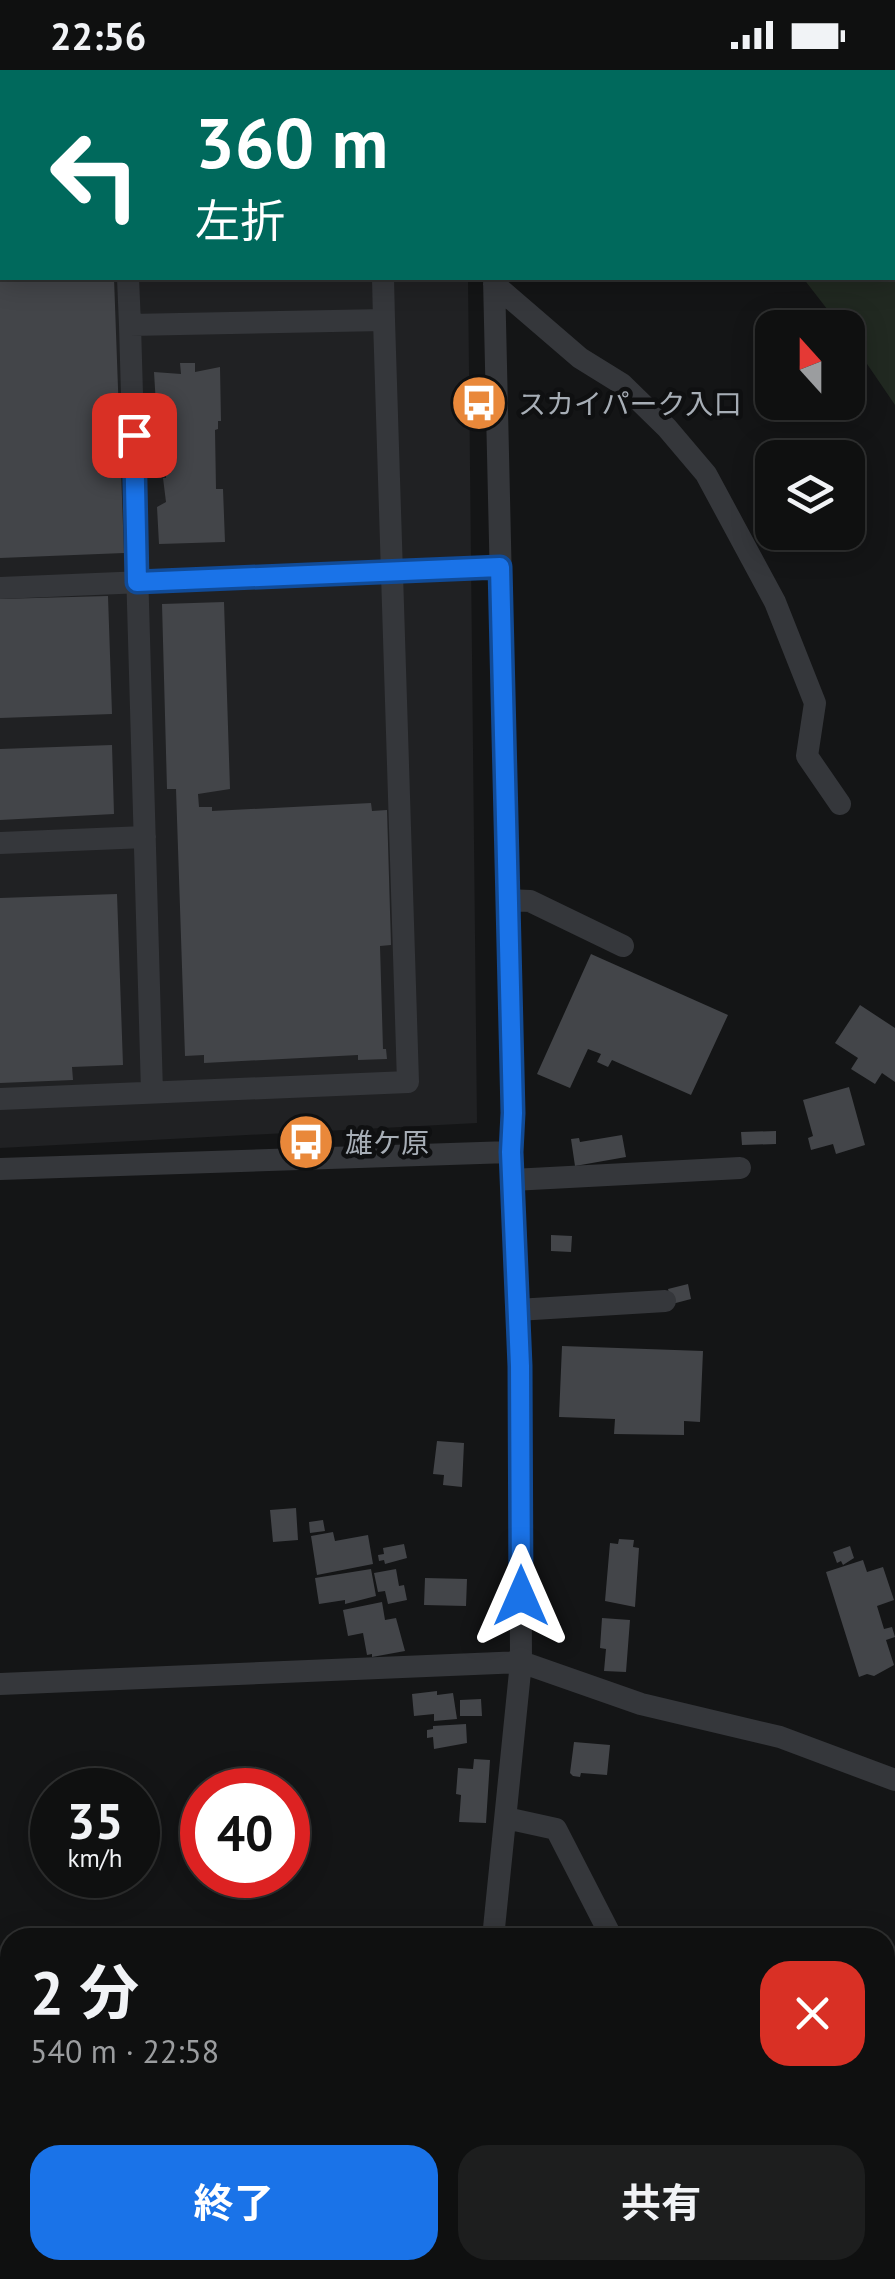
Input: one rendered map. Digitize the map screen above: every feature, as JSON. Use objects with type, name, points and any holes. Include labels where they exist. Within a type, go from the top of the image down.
[{"type":"street","points":[[128,280],[152,1092]]},
{"type":"street","points":[[0,1099],[408,1082],[383,280]]},
{"type":"street","points":[[494,281],[511,1152],[522,1496],[521,1662],[495,1928]]},
{"type":"street","points":[[494,281],[580,358],[622,384],[706,474],[775,602],[815,703],[807,756],[840,804]]},
{"type":"street","points":[[130,324],[384,320]]},
{"type":"street","points":[[0,588],[500,567]]},
{"type":"street","points":[[0,843],[146,836]]},
{"type":"street","points":[[508,900],[530,901],[623,946]]},
{"type":"street","points":[[0,1169],[511,1152]]},
{"type":"street","points":[[512,1180],[740,1168]]},
{"type":"street","points":[[517,1310],[665,1301]]},
{"type":"street","points":[[0,1684],[521,1662],[641,1704],[780,1737],[895,1780]]},
{"type":"street","points":[[506,1818],[556,1829],[607,1928]]},
{"type":"shaded area","points":[[0,280],[468,280],[477,1123],[0,1148]]},
{"type":"shaded area","points":[[805,280],[895,280],[895,405],[865,361],[865,310],[828,310]]},
{"type":"building","points":[[0,280],[114,280],[124,553],[0,558]]},
{"type":"building","points":[[180,363],[195,363],[195,372],[220,367],[216,489],[223,489],[225,542],[159,544],[157,507],[166,502],[164,404],[156,405],[154,372],[181,374]]},
{"type":"building","points":[[108,596],[112,714],[0,718],[0,599]]},
{"type":"building","points":[[224,602],[230,789],[198,794],[199,807],[212,807],[212,811],[371,803],[372,811],[387,810],[391,945],[380,946],[383,1049],[387,1059],[358,1060],[358,1055],[204,1063],[204,1055],[185,1056],[176,789],[167,789],[162,604]]},
{"type":"building","points":[[112,745],[114,814],[0,820],[0,749]]},
{"type":"building","points":[[117,894],[123,1065],[72,1067],[73,1080],[0,1083],[0,898]]},
{"type":"building","points":[[591,954],[728,1015],[691,1095],[612,1060],[608,1067],[597,1062],[601,1054],[588,1049],[570,1088],[537,1074]]},
{"type":"building","points":[[860,1005],[895,1028],[895,1082],[882,1073],[875,1084],[851,1069],[858,1058],[835,1043]]},
{"type":"building","points":[[849,1087],[865,1145],[836,1154],[833,1144],[811,1150],[808,1138],[813,1136],[803,1100]]},
{"type":"building","points":[[776,1131],[776,1144],[742,1145],[741,1132]]},
{"type":"building","points":[[622,1135],[626,1157],[575,1166],[571,1139],[579,1138],[580,1142]]},
{"type":"building","points":[[551,1235],[572,1236],[571,1252],[551,1251]]},
{"type":"building","points":[[688,1284],[691,1299],[672,1304],[668,1289]]},
{"type":"building","points":[[562,1346],[703,1351],[700,1422],[684,1421],[684,1435],[614,1434],[615,1419],[559,1417]]},
{"type":"building","points":[[437,1441],[464,1443],[462,1487],[443,1485],[444,1475],[433,1474]]},
{"type":"building","points":[[296,1508],[298,1540],[273,1542],[270,1510]]},
{"type":"building","points":[[323,1520],[325,1531],[310,1533],[309,1522]]},
{"type":"building","points":[[333,1532],[335,1541],[368,1535],[373,1564],[317,1575],[311,1536]]},
{"type":"building","points":[[619,1539],[634,1540],[633,1547],[639,1548],[635,1607],[605,1601],[610,1543],[618,1544]]},
{"type":"building","points":[[404,1544],[407,1558],[385,1564],[384,1560],[379,1561],[383,1548]]},
{"type":"building","points":[[850,1546],[854,1558],[843,1565],[841,1561],[837,1563],[833,1552]]},
{"type":"building","points":[[863,1560],[867,1572],[883,1567],[894,1600],[877,1606],[884,1629],[892,1627],[895,1637],[886,1640],[894,1665],[874,1676],[859,1677],[826,1572]]},
{"type":"building","points":[[371,1569],[376,1596],[345,1604],[345,1600],[319,1604],[315,1578]]},
{"type":"building","points":[[396,1569],[407,1600],[388,1604],[385,1591],[378,1592],[374,1573]]},
{"type":"building","points":[[425,1578],[467,1579],[466,1606],[424,1605]]},
{"type":"building","points":[[382,1602],[385,1620],[396,1618],[405,1651],[372,1657],[367,1655],[363,1633],[348,1636],[343,1610]]},
{"type":"building","points":[[602,1618],[630,1620],[626,1672],[604,1671],[606,1649],[600,1648]]},
{"type":"building","points":[[437,1691],[437,1695],[453,1693],[457,1719],[434,1721],[434,1714],[414,1716],[412,1694]]},
{"type":"building","points":[[481,1699],[482,1716],[460,1716],[460,1700]]},
{"type":"building","points":[[466,1724],[467,1743],[434,1749],[433,1737],[427,1738],[427,1730],[433,1726]]},
{"type":"building","points":[[574,1742],[610,1745],[607,1775],[581,1773],[580,1777],[570,1773]]},
{"type":"building","points":[[474,1759],[490,1760],[486,1823],[459,1822],[458,1768],[473,1769]]},
{"type":"place","name":"スカイパーク入口","points":[[479,403]]},
{"type":"place","name":"雄ケ原","points":[[306,1142]]},
{"type":"route","points":[[134,435],[137,582],[500,567],[511,1152],[520,1366],[521,1596]]}]
